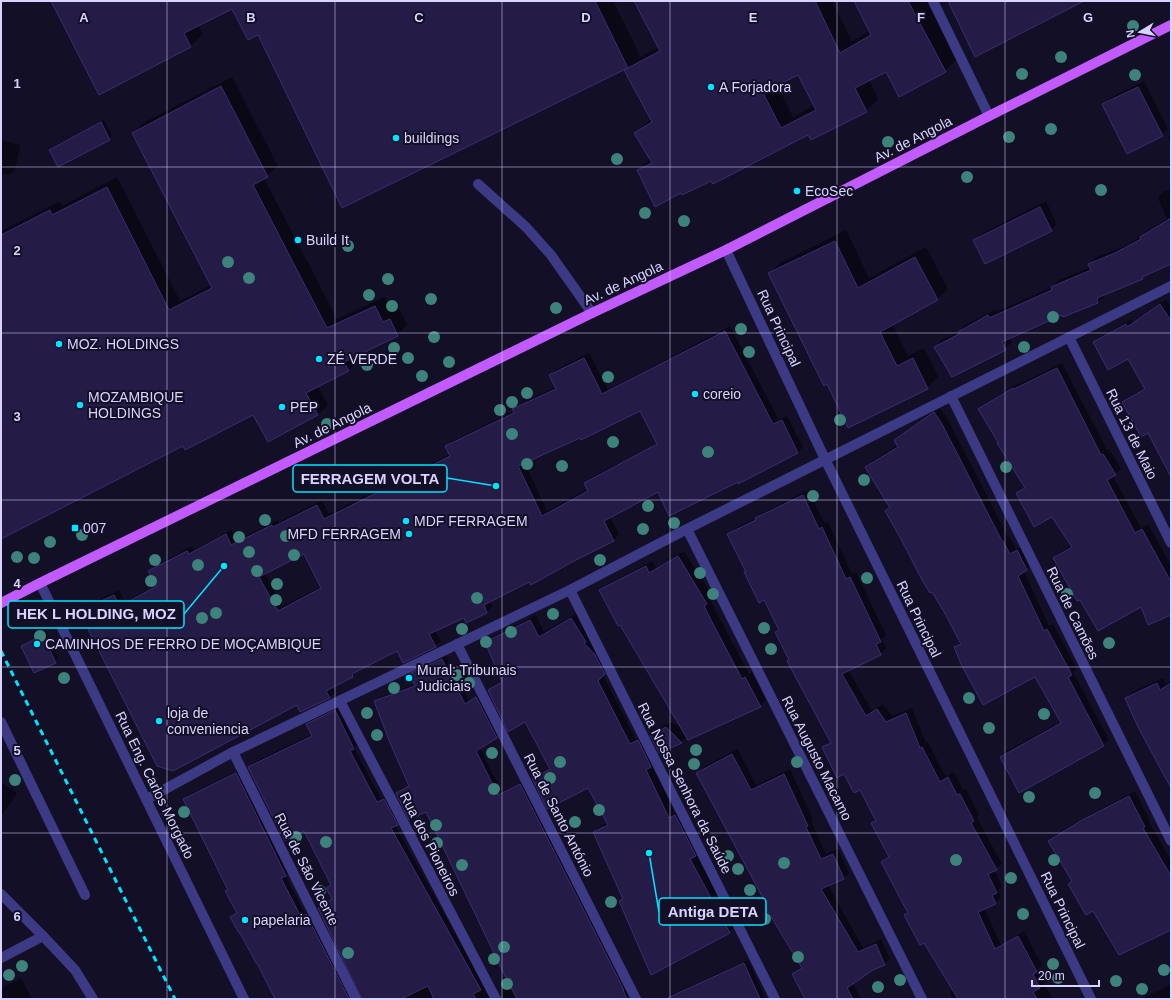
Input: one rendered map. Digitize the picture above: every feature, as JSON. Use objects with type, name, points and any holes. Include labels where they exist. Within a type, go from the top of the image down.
[{"type":"main road","name":"Av. de Angola","points":[[5,602],[40,583],[592,313],[726,250],[1171,25]]},
{"type":"street","points":[[932,1],[989,116]]},
{"type":"street","points":[[478,184],[526,227],[551,255],[592,313]]},
{"type":"street","name":"Rua Principal","points":[[726,250],[825,459],[1091,999]]},
{"type":"street","points":[[147,799],[233,752],[570,590],[825,459],[1171,286]]},
{"type":"street","name":"Rua 13 de Maio","points":[[1069,337],[1171,543]]},
{"type":"street","name":"Rua de Camões","points":[[951,396],[1171,841]]},
{"type":"street","name":"Rua Augusto Macamo","points":[[687,529],[922,999]]},
{"type":"street","name":"Rua Eng. Carlos Morgado","points":[[40,583],[244,999]]},
{"type":"street","name":"Rua Nossa Senhora da Saúde","points":[[570,590],[775,999]]},
{"type":"street","name":"Rua de Santo António","points":[[457,644],[636,999]]},
{"type":"street","name":"Rua dos Pioneiros","points":[[340,701],[496,999]]},
{"type":"street","points":[[1,722],[85,895]]},
{"type":"street","name":"Rua de São Vicente","points":[[233,752],[356,999]]},
{"type":"street","points":[[1,894],[75,970],[93,999]]},
{"type":"street","points":[[1,958],[43,936]]},
{"type":"building","name":"buildings","points":[[51,1],[595,1],[628,68],[342,208],[258,35],[248,40],[232,9],[184,33],[191,47],[99,95]]},
{"type":"building","points":[[634,1],[815,1],[840,53],[871,35],[854,1],[908,1],[946,72],[899,97],[886,72],[855,88],[867,112],[811,140],[808,135],[713,184],[711,181],[682,195],[681,193],[655,207],[637,170],[652,163],[634,133],[652,122],[624,70],[660,51]],"holes":[[[798,75],[816,110],[781,128],[763,93]]]},
{"type":"building","points":[[948,1],[1084,1],[975,57]]},
{"type":"building","points":[[221,86],[268,177],[253,185],[327,328],[375,306],[383,322],[390,319],[398,336],[344,362],[349,371],[306,393],[318,415],[268,442],[253,415],[185,450],[183,446],[1,539],[1,235],[50,210],[52,215],[107,187],[169,310],[212,288],[132,133]]},
{"type":"building","points":[[1138,87],[1163,136],[1127,154],[1102,104]]},
{"type":"building","points":[[101,122],[110,140],[58,167],[49,150]]},
{"type":"building","points":[[1040,207],[1052,231],[985,264],[973,240]]},
{"type":"building","points":[[1171,218],[1171,264],[1142,277],[1143,279],[1097,298],[1098,303],[1063,317],[1062,315],[1002,342],[1006,350],[952,377],[934,347],[959,334],[958,332],[988,315],[989,318],[1052,290],[1051,287],[1091,270],[1088,264],[1115,253],[1141,239],[1140,237]]},
{"type":"building","points":[[835,241],[858,288],[915,257],[938,300],[880,332],[897,366],[913,358],[928,389],[848,428],[827,384],[824,386],[768,273]]},
{"type":"building","points":[[1160,304],[1171,321],[1171,477],[1148,433],[1141,437],[1122,402],[1145,389],[1128,359],[1108,370],[1093,342],[1126,324],[1127,327]]},
{"type":"building","points":[[725,331],[773,424],[782,420],[798,453],[738,484],[738,482],[669,516],[658,492],[604,521],[614,541],[531,585],[529,582],[484,605],[487,613],[466,623],[464,618],[429,634],[436,647],[403,663],[397,651],[352,674],[353,677],[326,691],[330,698],[300,712],[297,705],[173,771],[157,766],[84,621],[92,605],[114,595],[120,606],[157,586],[148,571],[187,551],[189,554],[226,534],[231,545],[272,525],[273,527],[317,505],[324,519],[450,456],[445,446],[514,413],[512,409],[556,389],[549,375],[584,358],[602,394]],"holes":[[[640,411],[657,444],[584,483],[588,491],[542,516],[518,466],[580,438],[581,440]],[[304,554],[321,588],[278,611],[259,577]]]},
{"type":"building","points":[[1057,368],[1101,455],[1103,454],[1116,475],[1107,480],[1135,533],[1142,529],[1171,582],[1171,615],[1148,625],[1141,607],[1098,631],[1080,600],[1077,601],[1053,558],[1072,547],[1052,517],[1034,527],[1016,493],[1025,488],[978,409],[1013,388],[1014,389]]},
{"type":"building","points":[[934,412],[942,424],[1002,541],[1010,554],[1017,550],[1027,570],[1018,576],[1044,631],[1047,629],[1072,675],[1068,677],[1104,746],[1019,793],[1000,757],[1061,723],[1035,677],[983,705],[961,664],[954,647],[961,644],[943,610],[932,592],[930,593],[922,580],[885,511],[890,508],[865,467],[898,447],[894,440]]},
{"type":"building","points":[[803,495],[819,529],[822,527],[846,579],[850,577],[881,642],[876,644],[881,655],[842,674],[866,716],[877,709],[886,722],[906,713],[920,748],[922,747],[940,782],[948,777],[957,795],[960,794],[974,821],[971,823],[997,870],[988,874],[997,893],[992,895],[996,904],[978,912],[995,949],[1018,936],[1037,972],[1033,974],[1040,988],[1033,992],[1037,999],[958,999],[924,943],[920,945],[904,915],[908,913],[881,862],[889,857],[871,823],[876,821],[860,790],[854,793],[844,774],[837,778],[822,747],[831,743],[787,661],[789,660],[775,632],[779,630],[764,600],[759,603],[744,572],[746,572],[727,534],[756,520],[755,518]]},
{"type":"building","points":[[678,556],[707,604],[704,606],[742,679],[745,677],[761,707],[688,740],[620,625],[618,626],[599,590],[646,566],[649,573]]},
{"type":"building","points":[[571,618],[586,642],[584,643],[595,655],[605,674],[598,681],[630,744],[638,740],[651,767],[646,770],[669,818],[675,815],[696,856],[690,859],[730,933],[651,975],[619,901],[623,899],[593,832],[608,825],[588,788],[547,809],[532,778],[550,769],[525,722],[508,732],[488,690],[502,682],[485,642],[530,620],[539,637]]},
{"type":"building","points":[[43,635],[56,663],[34,673],[21,646]]},
{"type":"building","points":[[442,659],[465,704],[476,697],[497,738],[476,751],[498,795],[520,784],[624,990],[627,999],[517,999],[426,812],[409,820],[396,793],[409,786],[374,701],[415,686],[409,674]]},
{"type":"building","points":[[1157,683],[1160,690],[1171,683],[1171,788],[1138,727],[1125,698]]},
{"type":"building","points":[[335,710],[354,749],[350,751],[377,802],[384,799],[398,825],[391,828],[481,990],[473,994],[476,999],[434,999],[428,986],[401,999],[362,999],[318,908],[332,899],[326,888],[331,885],[304,831],[285,841],[248,767],[312,736],[306,724]]},
{"type":"building","points":[[666,727],[682,743],[659,753],[650,735]]},
{"type":"building","points":[[732,754],[751,790],[784,774],[808,826],[806,827],[821,859],[833,854],[844,879],[821,889],[858,952],[876,944],[885,965],[873,970],[847,988],[853,999],[805,999],[792,974],[802,968],[761,900],[763,898],[696,773]]},
{"type":"building","points":[[236,773],[286,876],[281,878],[301,917],[306,914],[349,999],[275,999],[257,963],[230,917],[237,913],[225,891],[228,890],[183,799]]},
{"type":"building","points":[[1129,796],[1145,827],[1143,828],[1171,876],[1171,930],[1119,955],[1093,911],[1086,915],[1068,884],[1072,881],[1048,841],[1084,819]]},
{"type":"building","points":[[744,963],[760,999],[665,999]]},
{"type":"railway","points":[[1,651],[175,999]]},
{"type":"place","name":"A Forjadora","points":[[711,87]]},
{"type":"place","name":"buildings","points":[[396,138]]},
{"type":"place","name":"EcoSec","points":[[797,191]]},
{"type":"place","name":"Build It","points":[[298,240]]},
{"type":"place","name":"MOZ. HOLDINGS","points":[[59,344]]},
{"type":"place","name":"ZÉ VERDE","points":[[319,359]]},
{"type":"place","name":"coreio","points":[[695,394]]},
{"type":"place","name":"MOZAMBIQUE HOLDINGS","points":[[80,405]]},
{"type":"place","name":"PEP","points":[[282,407]]},
{"type":"place","name":"FERRAGEM VOLTA","points":[[496,486]]},
{"type":"place","name":"MDF FERRAGEM","points":[[406,521]]},
{"type":"place","name":"007","points":[[75,528]]},
{"type":"place","name":"MFD FERRAGEM","points":[[409,534]]},
{"type":"place","name":"HEK L HOLDING, MOZ","points":[[224,566]]},
{"type":"place","name":"CAMINHOS DE FERRO DE MOÇAMBIQUE","points":[[37,644]]},
{"type":"place","name":"Mural: Tribunais Judiciais","points":[[409,678]]},
{"type":"place","name":"loja de conveniencia","points":[[159,721]]},
{"type":"place","name":"Antiga DETA","points":[[649,853]]},
{"type":"place","name":"papelaria","points":[[245,920]]}]
